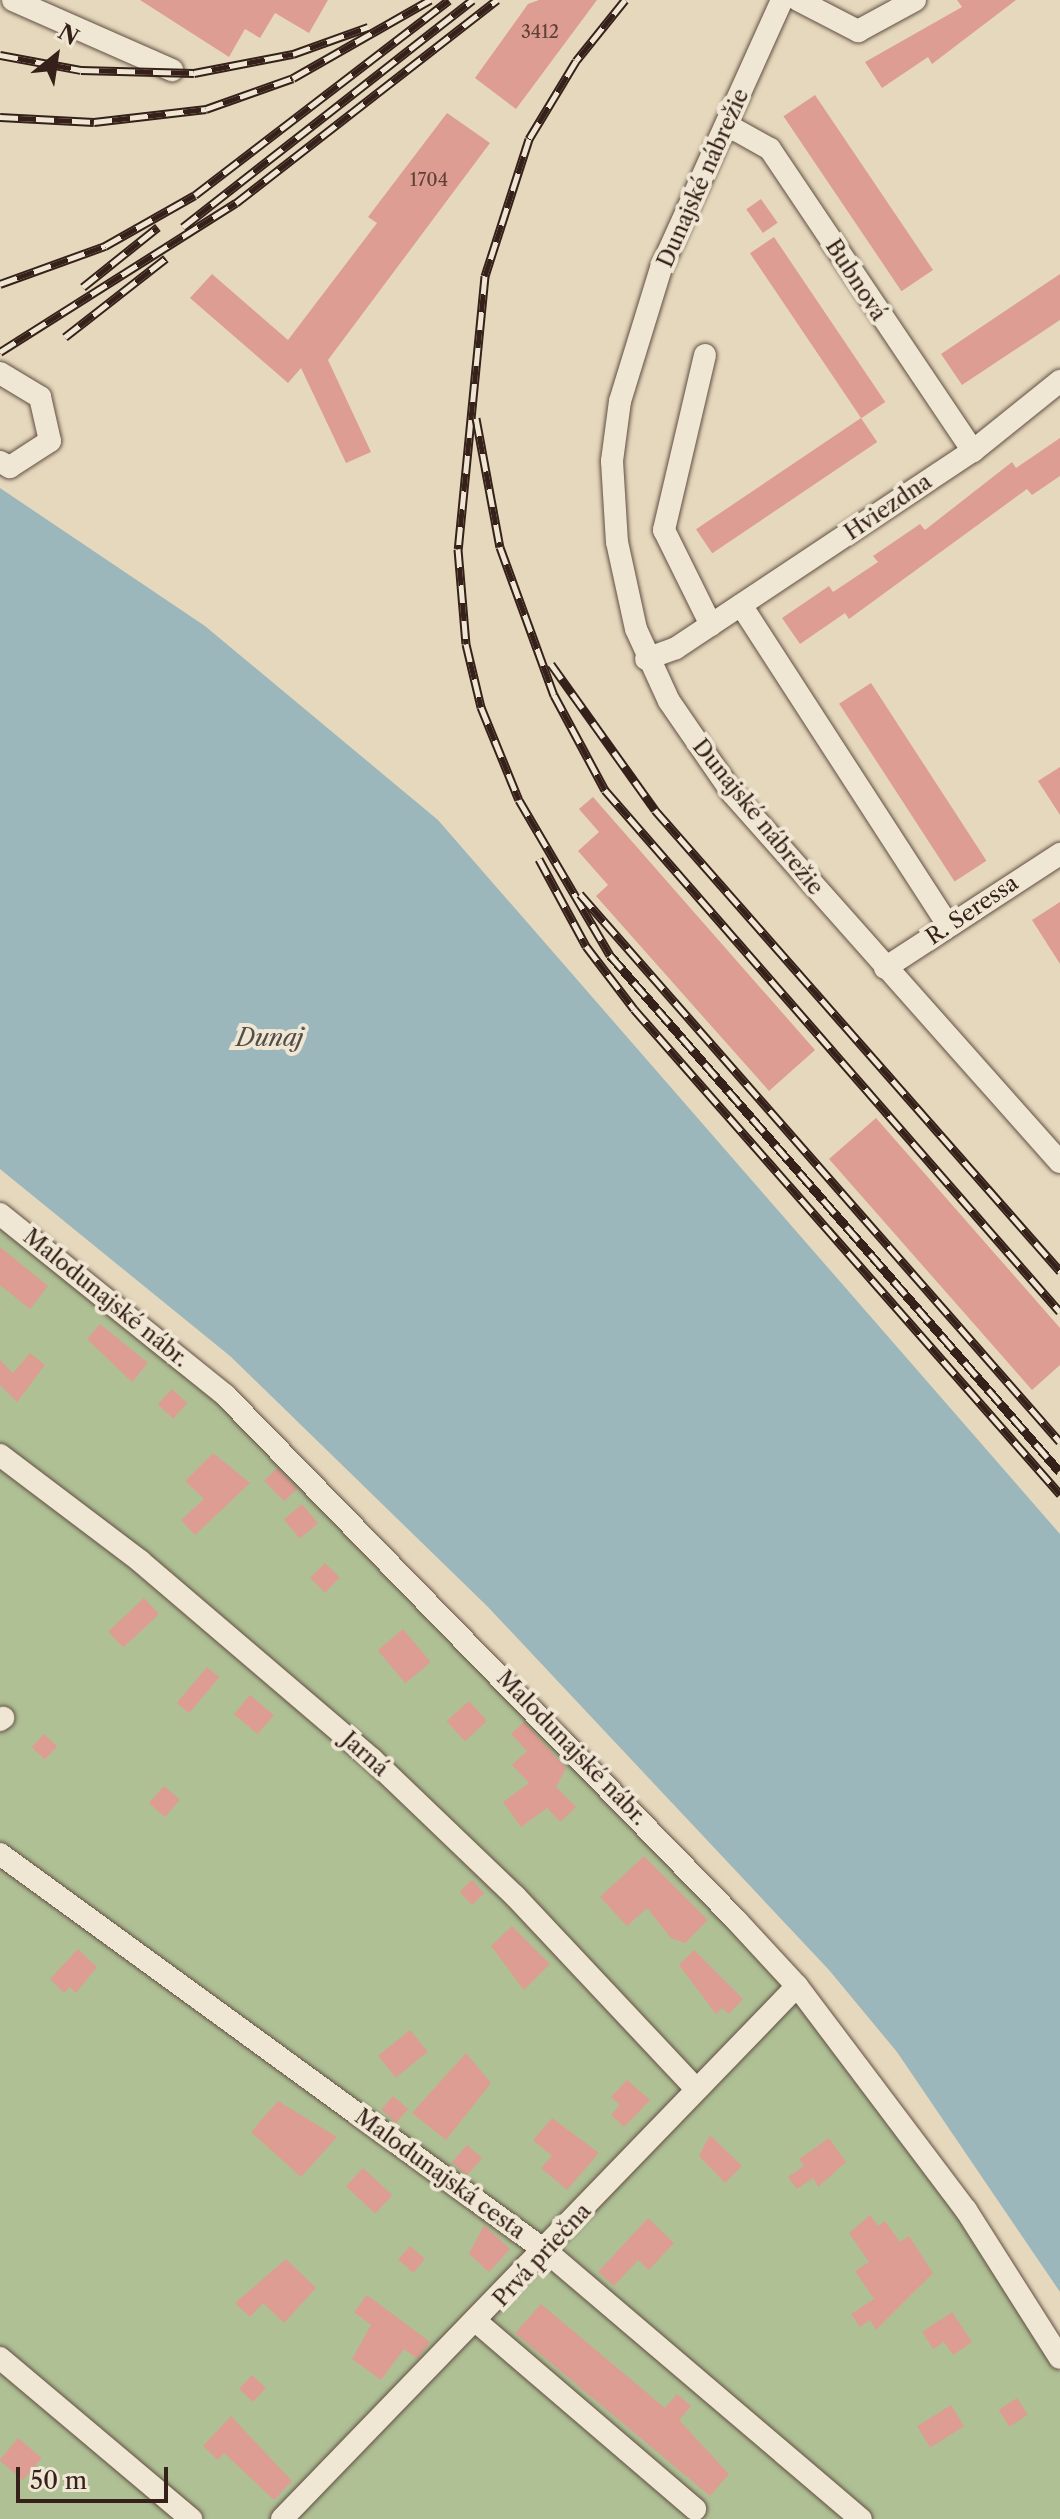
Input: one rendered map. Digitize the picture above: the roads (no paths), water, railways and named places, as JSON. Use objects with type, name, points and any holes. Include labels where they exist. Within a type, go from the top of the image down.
[{"type":"street","points":[[13,0],[172,70]]},
{"type":"street","name":"Dunajské nábrežie","points":[[782,0],[656,282],[620,401],[612,461],[617,542],[646,659],[733,794],[1060,1162]]},
{"type":"street","points":[[798,0],[858,31],[915,0]]},
{"type":"street","name":"Bubnová","points":[[727,125],[770,149],[973,451]]},
{"type":"street","points":[[705,355],[664,530],[711,625]]},
{"type":"street","points":[[0,373],[40,397],[50,441],[10,467],[0,462]]},
{"type":"street","name":"Hviezdna","points":[[646,659],[711,625],[973,451],[1060,381]]},
{"type":"street","points":[[741,605],[948,925]]},
{"type":"street","name":"R. Seressa","points":[[885,968],[1060,854]]},
{"type":"street","name":"Malodunajské nábr.","points":[[0,1214],[169,1346],[276,1444],[797,1986],[966,2210],[1060,2358]]},
{"type":"street","name":"Jarná","points":[[0,1455],[140,1561],[372,1759],[515,1896],[696,2089]]},
{"type":"street","name":"Malodunajská cesta","points":[[0,1854],[547,2252],[861,2519]]},
{"type":"street","name":"Prvá priečna","points":[[282,2519],[547,2252],[696,2089],[797,1986]]},
{"type":"street","points":[[478,2323],[695,2509]]},
{"type":"street","points":[[0,2358],[191,2519]]},
{"type":"water","name":"Dunaj","points":[[0,488],[205,626],[438,820],[1060,1534],[1060,2292],[897,2052],[829,1970],[488,1607],[230,1356],[0,1169]]},
{"type":"railway","points":[[0,117],[94,122],[206,109],[293,78],[430,0]]},
{"type":"railway","points":[[0,284],[105,246],[195,195],[449,0]]},
{"type":"railway","points":[[183,227],[473,0]]},
{"type":"railway","points":[[0,352],[236,203],[497,0]]},
{"type":"railway","points":[[625,0],[576,61],[529,139],[485,276],[458,549],[466,644],[481,707],[519,800],[610,955],[1060,1472]]},
{"type":"railway","points":[[0,55],[81,70],[194,73],[293,54],[368,27]]},
{"type":"railway","points":[[83,287],[158,227]]},
{"type":"railway","points":[[65,337],[166,258]]},
{"type":"railway","points":[[476,418],[500,547],[554,695],[605,790],[1060,1312]]},
{"type":"railway","points":[[551,664],[655,810],[1060,1271]]},
{"type":"railway","points":[[539,859],[586,946],[634,1009],[1060,1494]]},
{"type":"railway","points":[[580,894],[1060,1442]]}]
